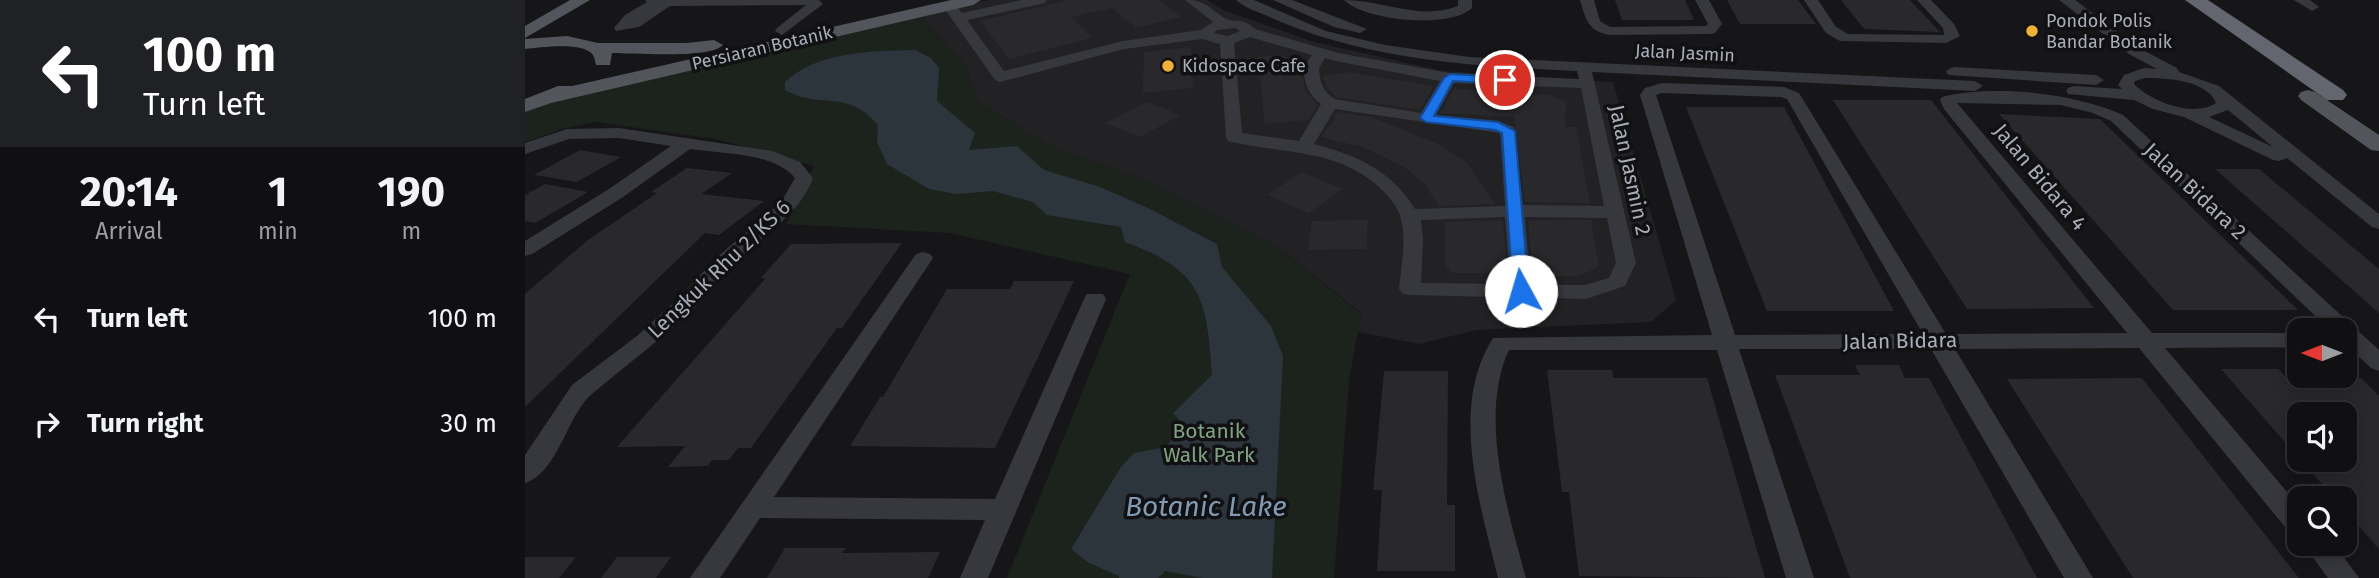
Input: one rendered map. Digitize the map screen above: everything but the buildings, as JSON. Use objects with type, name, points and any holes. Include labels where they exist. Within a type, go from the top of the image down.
[{"type":"highway","points":[[2170,0],[2308,96]]},
{"type":"highway","points":[[2195,0],[2335,95]]},
{"type":"main road","points":[[525,18],[566,0]]},
{"type":"main road","points":[[525,33],[582,0]]},
{"type":"main road","points":[[525,106],[551,97],[593,74],[603,64],[604,55],[586,34],[602,0]]},
{"type":"main road","name":"Persiaran Botanik","points":[[525,44],[586,34],[686,48],[782,31],[925,0]]},
{"type":"main road","name":"Persiaran Botanik","points":[[551,97],[954,12],[973,0]]},
{"type":"main road","points":[[2335,95],[2379,124]]},
{"type":"main road","points":[[2308,96],[2379,145]]},
{"type":"street","points":[[1040,0],[954,12],[1000,77],[1122,45],[1205,34],[1211,38],[1225,32]]},
{"type":"street","points":[[1192,0],[1225,32],[1238,38],[1248,32],[1321,53],[1450,78],[1586,76]]},
{"type":"street","name":"Jalan Jasmin","points":[[1243,0],[1321,34],[1385,49],[1586,76],[2132,84]]},
{"type":"street","name":"Jalan Jasmin","points":[[1280,0],[1339,24],[1397,38],[1475,48],[2132,84]]},
{"type":"street","points":[[1351,0],[1389,14],[1450,13],[1465,8],[1465,0]]},
{"type":"street","points":[[1587,0],[1593,22],[1599,29],[1703,31],[1715,24],[1702,0]]},
{"type":"street","points":[[1811,0],[1831,30],[1839,36],[1860,40],[1946,39],[1953,36],[1949,27],[1924,0]]},
{"type":"street","points":[[2066,0],[2134,51],[2211,88],[2379,223]]},
{"type":"street","points":[[658,2],[812,1],[816,4],[782,31]]},
{"type":"street","points":[[1225,32],[1234,137],[1304,147],[1355,163],[1378,176],[1395,193],[1410,215],[1514,211],[1616,212]]},
{"type":"street","points":[[2132,84],[2134,51]]},
{"type":"street","points":[[1321,53],[1311,68],[1314,90],[1316,96],[1331,103],[1498,126],[1508,131],[1521,291]]},
{"type":"street","points":[[2132,84],[2157,73],[2187,78]]},
{"type":"street","name":"Jalan Jasmin 2","points":[[1410,215],[1410,289],[1586,292],[1618,282],[1626,263],[1586,76]]},
{"type":"street","points":[[1426,118],[1450,78]]},
{"type":"street","points":[[2132,84],[2156,105],[2184,112],[2266,148],[2338,191]]},
{"type":"street","points":[[1800,578],[1648,95],[1651,91],[1784,92],[1793,96],[2079,578]]},
{"type":"street","name":"Jalan Bidara 4","points":[[2024,99],[1962,97],[1948,100],[1950,106],[2147,340]]},
{"type":"street","name":"Jalan Bidara 2","points":[[2024,99],[2066,100],[2093,106],[2117,118],[2329,318]]},
{"type":"street","points":[[2184,112],[2211,112],[2225,105],[2224,99]]},
{"type":"street","points":[[1304,147],[1331,103]]},
{"type":"street","points":[[525,149],[567,134],[586,132],[619,133],[687,143]]},
{"type":"street","points":[[525,250],[606,200],[687,143]]},
{"type":"street","name":"Lengkuk Rhu 2/KS 6","points":[[525,473],[545,448],[580,391],[667,322],[722,263],[788,206],[799,191],[804,178],[795,166],[766,155],[687,143]]},
{"type":"street","points":[[704,578],[923,258]]},
{"type":"street","points":[[974,578],[1095,299]]},
{"type":"street","points":[[2357,336],[2379,339]]},
{"type":"street","points":[[2147,340],[2287,509]]},
{"type":"street","name":"Jalan Bidara","points":[[1513,578],[1490,489],[1485,431],[1485,384],[1491,357],[1501,344],[2287,340]]},
{"type":"street","name":"Jalan Bidara 2","points":[[2357,344],[2379,363]]},
{"type":"street","points":[[753,507],[1003,510]]},
{"type":"street","points":[[2327,556],[2345,578]]},
{"type":"shaded area","points":[[988,0],[1207,0],[1223,10],[1314,42],[1443,71],[1613,82],[1676,300],[1651,322],[1477,330],[1419,344],[1358,332],[1361,313],[1274,244],[1147,181],[1046,144],[978,101],[964,62],[920,15]]},
{"type":"green space","name":"Botanik Walk Park","points":[[920,15],[964,62],[978,101],[1046,144],[1147,181],[1274,244],[1361,314],[1349,380],[1334,578],[1007,578],[1130,274],[950,233],[786,224],[814,166],[716,139],[596,122],[565,128],[525,142],[525,107]]},
{"type":"water","name":"Botanic Lake","points":[[915,50],[931,58],[939,68],[937,101],[975,133],[969,150],[1017,146],[1044,170],[1100,187],[1148,208],[1217,244],[1222,267],[1271,326],[1283,356],[1272,578],[1203,578],[1165,571],[1158,578],[1119,578],[1089,563],[1071,549],[1121,467],[1134,453],[1166,447],[1183,424],[1173,413],[1212,375],[1203,306],[1185,276],[1151,253],[1125,242],[1121,227],[1047,215],[1033,202],[993,191],[956,194],[929,189],[887,164],[877,142],[878,125],[867,114],[844,103],[810,99],[785,90],[785,82],[813,64],[864,52]]},
{"type":"place","name":"Pondok Polis Bandar Botanik","points":[[2032,31]]},
{"type":"place","name":"Kidospace Cafe","points":[[1168,66]]},
{"type":"route","points":[[1505,80],[1450,78],[1426,118],[1498,126],[1508,131],[1511,137],[1521,291]]}]
